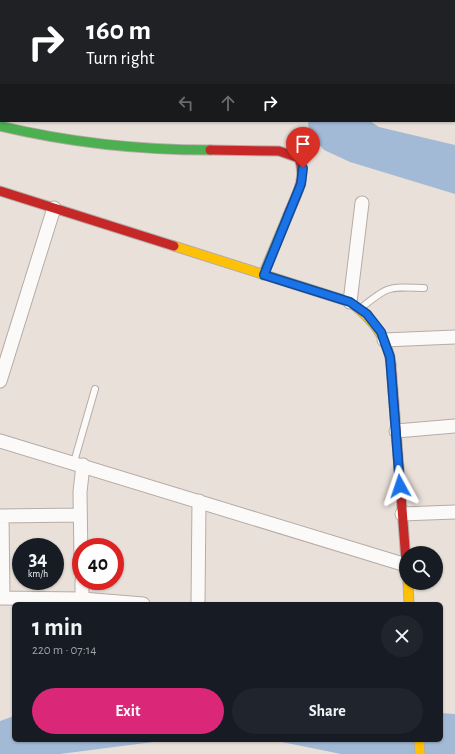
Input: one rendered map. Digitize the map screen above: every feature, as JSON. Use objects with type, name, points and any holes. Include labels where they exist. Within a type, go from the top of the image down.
[{"type":"main road","points":[[0,126],[34,134],[166,150],[279,151],[299,158],[303,168],[301,184],[264,275]]},
{"type":"main road","points":[[0,191],[264,275],[355,306],[367,314],[384,340],[390,357],[405,546]]},
{"type":"main road","points":[[408,590],[409,602]]},
{"type":"main road","points":[[419,742],[420,754]]},
{"type":"street","points":[[355,306],[362,203]]},
{"type":"street","points":[[0,381],[54,208]]},
{"type":"street","points":[[384,340],[455,337]]},
{"type":"street","points":[[396,431],[455,426]]},
{"type":"street","points":[[0,440],[79,463],[399,563]]},
{"type":"street","points":[[79,463],[81,538]]},
{"type":"street","points":[[198,602],[199,501]]},
{"type":"street","points":[[402,514],[455,512]]},
{"type":"street","points":[[80,515],[1,516],[8,599],[82,598],[123,602]]},
{"type":"street","points":[[82,590],[82,598]]},
{"type":"lane","points":[[355,306],[387,289],[424,288]]},
{"type":"lane","points":[[79,463],[95,389]]},
{"type":"water","points":[[308,122],[372,122],[379,127],[455,145],[455,194],[350,162],[324,150],[309,133]]},
{"type":"water","points":[[443,713],[455,714],[455,754],[341,754],[282,742],[443,742]]},
{"type":"water","points":[[12,717],[12,742],[153,742],[60,754],[0,754],[0,721]]},
{"type":"traffic: fast","points":[[0,126],[25,132],[104,144],[131,147],[210,150]]},
{"type":"traffic: fast","points":[[263,275],[288,215]]},
{"type":"traffic: slow","points":[[174,246],[350,302],[365,315],[377,329],[386,345],[391,364]]},
{"type":"traffic: slow","points":[[408,590],[409,602]]},
{"type":"traffic: slow","points":[[419,742],[420,754]]},
{"type":"traffic: jam","points":[[210,150],[279,151],[299,158],[302,173],[300,187],[288,215]]},
{"type":"traffic: jam","points":[[0,191],[174,246]]},
{"type":"traffic: jam","points":[[391,364],[405,546]]},
{"type":"route","points":[[303,168],[301,184],[264,275],[350,302],[367,314],[381,332],[390,357],[400,486]]}]
